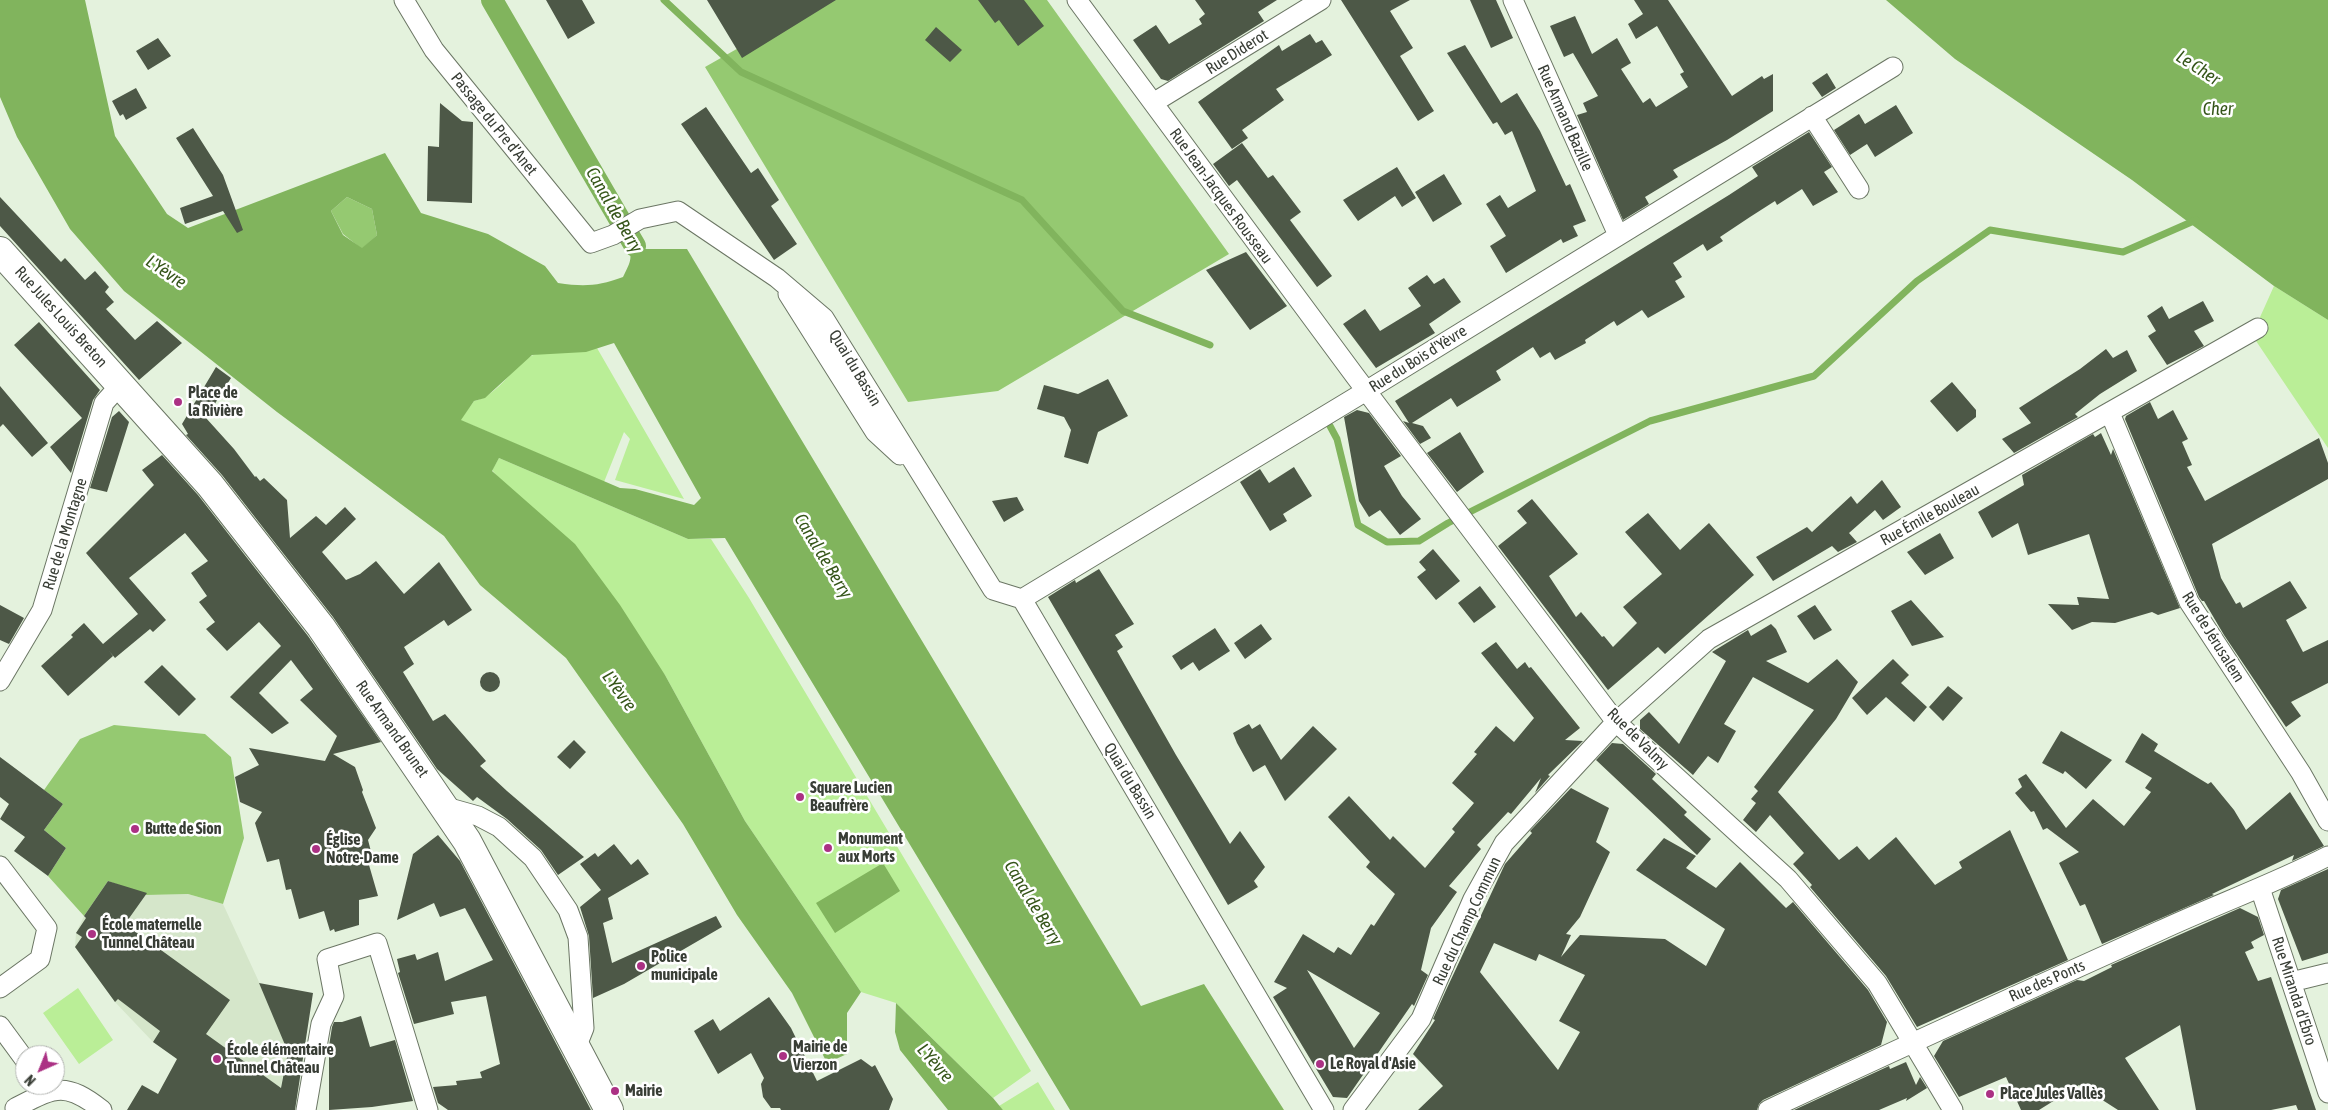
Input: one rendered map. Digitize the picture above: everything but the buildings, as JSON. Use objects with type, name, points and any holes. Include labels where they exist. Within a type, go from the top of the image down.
[{"type":"main road","name":"Rue Jules Louis Breton","points":[[0,250],[122,384]]},
{"type":"main road","name":"Rue Armand Brunet","points":[[122,384],[210,485],[301,600],[446,808],[478,859],[609,1110]]},
{"type":"street","name":"Passage du Pre d’Anet","points":[[404,0],[434,50],[592,242]]},
{"type":"street","name":"Rue Jean-Jacques Rousseau","points":[[1077,0],[1366,391]]},
{"type":"street","name":"Rue Diderot","points":[[1153,103],[1320,0]]},
{"type":"street","name":"Rue Armand Bazille","points":[[1513,0],[1618,235]]},
{"type":"street","name":"Rue du Bois d'Yèvre","points":[[1022,599],[1366,391],[1893,67]]},
{"type":"street","points":[[1812,116],[1859,189]]},
{"type":"street","name":"Quai du Bassin","points":[[592,242],[613,235],[640,220],[678,211],[777,278],[875,432],[918,472],[993,590],[1022,599],[1324,1110]]},
{"type":"street","name":"Rue Émile Bouleau","points":[[1616,722],[1709,639],[2258,328]]},
{"type":"street","name":"Rue de la Montagne","points":[[0,681],[42,610],[104,403],[122,384]]},
{"type":"street","name":"Rue de Valmy","points":[[1366,391],[1616,722],[1788,879],[1877,983],[1911,1043],[1953,1110]]},
{"type":"street","name":"Rue de Jérusalem","points":[[2110,413],[2188,602],[2301,774],[2322,800],[2328,821]]},
{"type":"street","name":"Rue du Champ Commun","points":[[1354,1110],[1421,1019],[1474,899],[1504,843],[1616,722]]},
{"type":"street","points":[[446,808],[478,816],[499,828],[533,858],[568,910],[578,937],[584,1019],[584,1028],[576,1048]]},
{"type":"street","name":"Rue des Ponts","points":[[1768,1110],[1911,1043],[2174,924],[2260,888],[2327,856]]},
{"type":"street","points":[[0,866],[47,928],[40,959],[0,988]]},
{"type":"street","name":"Rue Miranda d'Ebro","points":[[2260,888],[2328,1093]]},
{"type":"street","points":[[306,1110],[321,1024],[334,996],[327,958],[377,943],[428,1110]]},
{"type":"street","points":[[2291,982],[2328,973]]},
{"type":"street","points":[[0,1026],[15,1046]]},
{"type":"street","points":[[65,1090],[84,1095],[102,1110]]},
{"type":"street","points":[[15,1108],[34,1095]]},
{"type":"shaded area","points":[[823,0],[1047,0],[1229,254],[998,391],[908,402],[705,67]]},
{"type":"shaded area","points":[[347,197],[372,209],[377,235],[362,249],[343,234],[331,211]]},
{"type":"shaded area","points":[[2274,286],[2328,320],[2328,448],[2252,335]]},
{"type":"shaded area","points":[[597,348],[684,499],[615,480],[630,439],[624,432],[604,482],[460,420],[474,401],[483,398],[497,388],[531,356],[542,353],[581,351]]},
{"type":"shaded area","name":"Square Lucien Beaufrère","points":[[499,458],[688,539],[711,539],[749,598],[1031,1071],[993,1098],[896,1003],[861,992],[745,821],[665,675],[492,470]]},
{"type":"shaded area","points":[[114,725],[205,734],[231,757],[244,838],[223,904],[188,894],[146,895],[108,881],[84,916],[48,876],[66,848],[44,830],[63,804],[44,790],[80,739]]},
{"type":"shaded area","points":[[108,881],[146,895],[188,894],[223,904],[288,1051],[276,1110],[178,1059],[153,1042],[115,1002],[75,947],[76,933],[84,916]]},
{"type":"shaded area","points":[[78,988],[113,1040],[79,1064],[43,1013]]},
{"type":"shaded area","points":[[1038,1082],[1055,1110],[1003,1110],[999,1106]]},
{"type":"water","name":"L'Yèvre","points":[[0,0],[85,0],[115,136],[167,214],[188,228],[385,153],[421,213],[488,234],[545,266],[558,283],[591,285],[623,277],[630,259],[630,251],[625,240],[633,235],[645,249],[687,249],[1141,1006],[1204,984],[1284,1110],[1070,1110],[725,538],[688,539],[499,458],[492,471],[575,544],[620,605],[665,675],[745,821],[861,992],[847,1013],[847,1054],[827,1063],[792,993],[737,915],[683,824],[566,658],[480,585],[444,536],[277,412],[124,291],[70,229],[17,137],[0,97]],"holes":[[[347,197],[372,209],[377,235],[362,248],[343,235],[331,211]],[[614,343],[701,498],[694,505],[635,489],[620,488],[461,420],[474,401],[485,398],[532,355],[586,352]]]},
{"type":"water","name":"Cher","points":[[1886,0],[2328,0],[2328,320],[2274,286],[2132,180],[1955,59]]},
{"type":"water","points":[[883,863],[900,891],[835,933],[816,903]]},
{"type":"water","name":"L'Yèvre","points":[[896,1003],[1003,1110],[948,1110],[900,1050],[895,1032]]},
{"type":"waterway","name":"Canal de Berry","points":[[492,0],[635,246]]},
{"type":"waterway","points":[[664,0],[741,72],[1022,200],[1123,311],[1210,345]]},
{"type":"waterway","points":[[1330,426],[1337,439],[1358,525],[1387,542],[1419,541],[1448,523],[1650,421],[1814,376],[1917,281],[1990,230],[2123,252],[2196,220]]},
{"type":"place","name":"Place de la Rivière","points":[[178,402]]},
{"type":"place","name":"Square Lucien Beaufrère","points":[[800,797]]},
{"type":"place","name":"Butte de Sion","points":[[135,829]]},
{"type":"place","name":"Monument aux Morts","points":[[828,848]]},
{"type":"place","name":"Église Notre-Dame","points":[[316,849]]},
{"type":"place","name":"École maternelle Tunnel Château","points":[[92,934]]},
{"type":"place","name":"Police municipale","points":[[641,966]]},
{"type":"place","name":"Mairie de Vierzon","points":[[783,1056]]},
{"type":"place","name":"École élémentaire Tunnel Château","points":[[217,1059]]},
{"type":"place","name":"Le Royal d'Asie","points":[[1320,1064]]},
{"type":"place","name":"Mairie","points":[[615,1091]]},
{"type":"place","name":"Place Jules Vallès","points":[[1990,1094]]},
{"type":"water label","name":"Le Cher","points":[[2198,68]]}]
